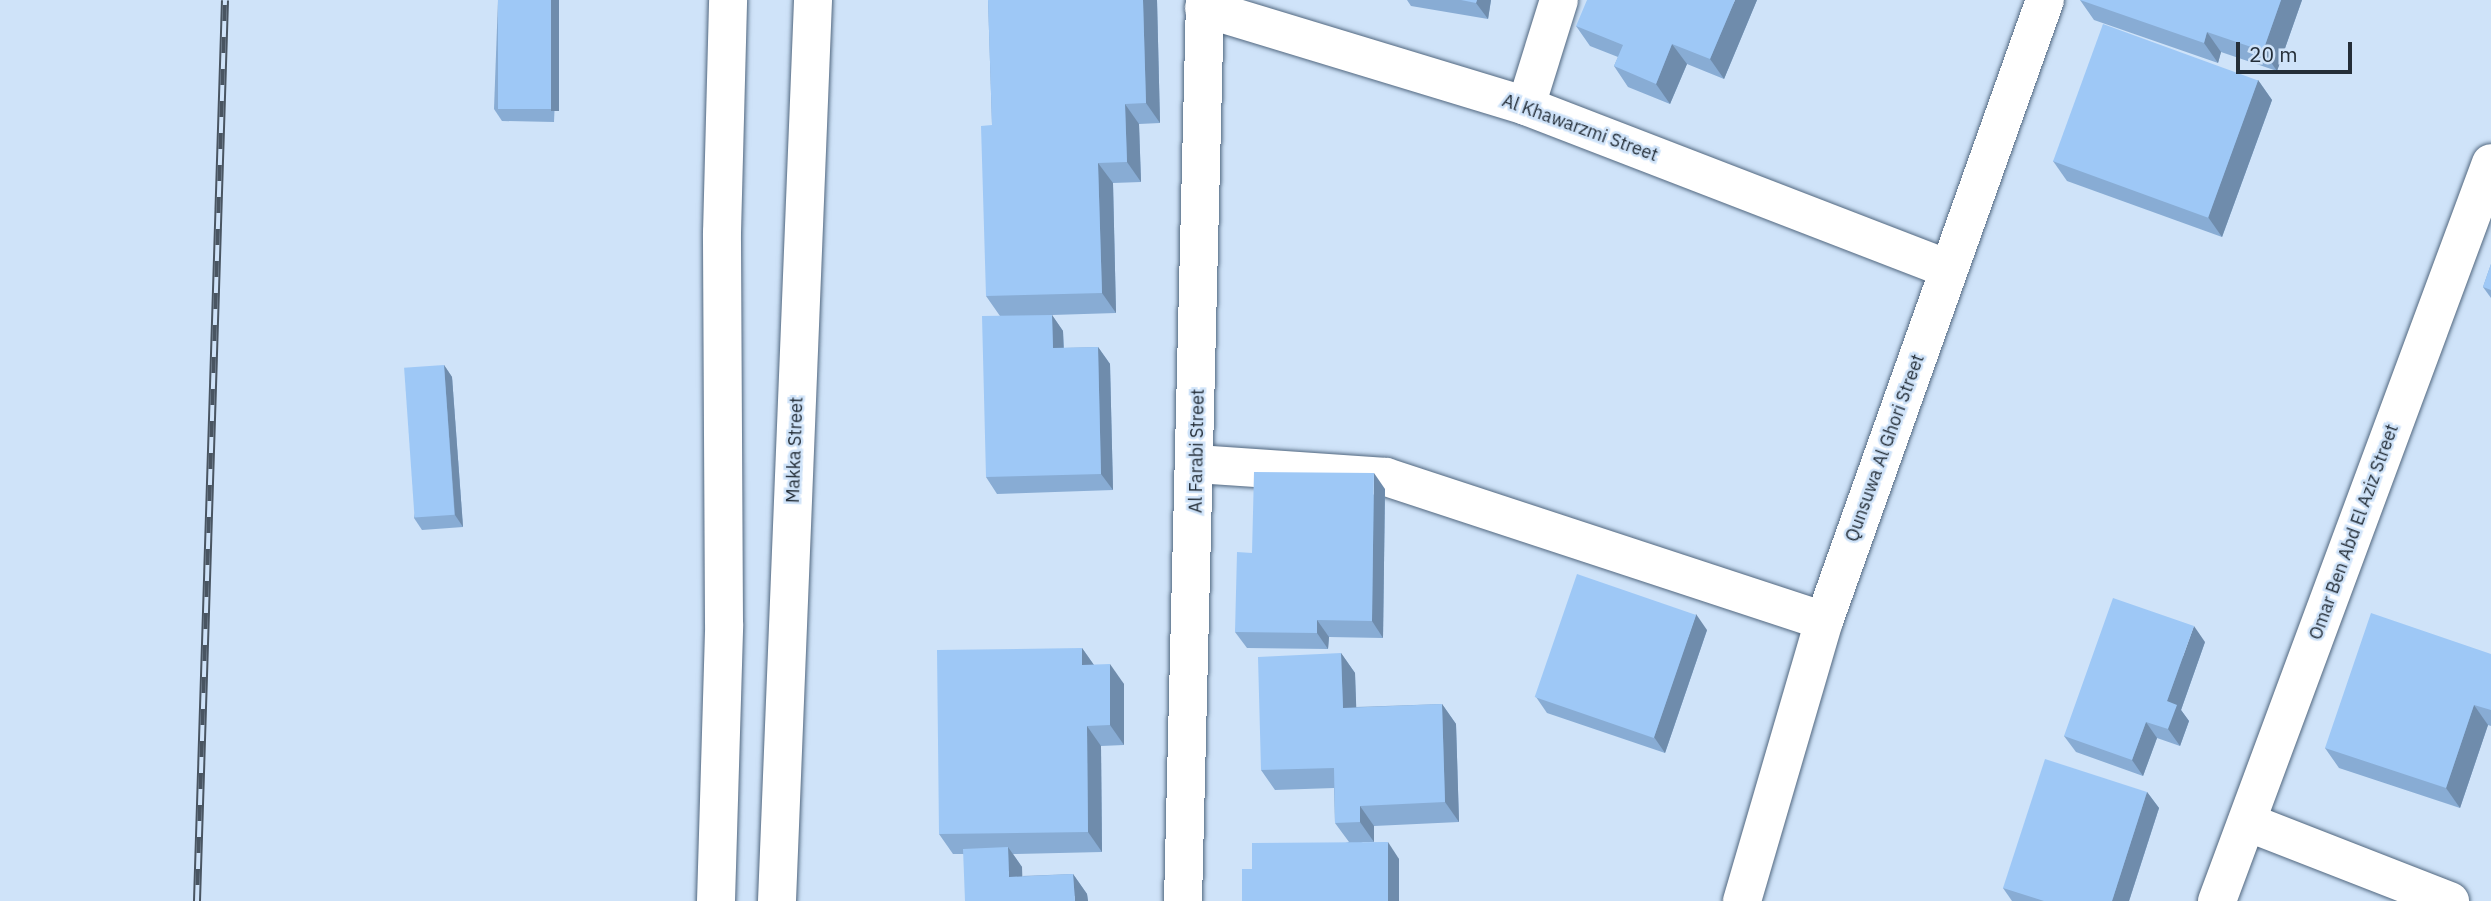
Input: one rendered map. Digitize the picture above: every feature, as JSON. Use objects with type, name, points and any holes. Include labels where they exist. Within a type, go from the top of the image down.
[{"type":"street","points":[[716,901],[724,624],[722,233],[728,0]]},
{"type":"street","name":"Makka Street","points":[[777,901],[813,0]]},
{"type":"street","points":[[1527,106],[1559,0]]},
{"type":"street","name":"Qunsuwa Al Ghori Street","points":[[1742,901],[1824,621],[2045,0]]},
{"type":"street","name":"Al Khawarzmi Street","points":[[1204,4],[1527,106],[1949,270]]},
{"type":"street","name":"Al Farabi Street","points":[[1183,901],[1197,464],[1204,4]]},
{"type":"street","name":"Omar Ben Abd El Aziz Street","points":[[2217,901],[2491,163]]},
{"type":"street","points":[[1197,464],[1385,477],[1824,621]]},
{"type":"street","points":[[2247,822],[2450,901]]},
{"type":"building","points":[[498,0],[551,0],[551,109],[498,109]]},
{"type":"building","points":[[988,0],[1143,0],[1146,103],[1125,104],[1127,162],[1098,163],[1102,293],[986,296],[981,126],[992,125]]},
{"type":"building","points":[[1587,0],[1735,0],[1710,59],[1672,44],[1656,84],[1614,66],[1623,45],[1576,26]]},
{"type":"building","points":[[2080,0],[2281,0],[2263,51],[2207,32],[2204,43]]},
{"type":"building","points":[[2103,24],[2258,80],[2208,218],[2053,161]]},
{"type":"building","points":[[2491,264],[2491,290],[2483,287]]},
{"type":"building","points":[[1052,315],[1053,348],[1098,347],[1101,474],[986,477],[982,316]]},
{"type":"building","points":[[444,365],[454,515],[415,517],[404,368]]},
{"type":"building","points":[[1254,472],[1374,473],[1372,621],[1317,620],[1317,633],[1235,632],[1237,552],[1252,553]]},
{"type":"building","points":[[1577,574],[1696,615],[1654,738],[1535,697]]},
{"type":"building","points":[[2113,598],[2194,626],[2167,701],[2177,705],[2168,729],[2146,722],[2132,760],[2064,736]]},
{"type":"building","points":[[2371,613],[2491,654],[2491,710],[2474,705],[2446,788],[2325,748]]},
{"type":"building","points":[[1082,648],[1082,665],[1110,664],[1110,725],[1087,726],[1088,832],[939,834],[937,650]]},
{"type":"building","points":[[1341,653],[1343,708],[1442,704],[1445,802],[1360,806],[1360,822],[1335,823],[1334,768],[1261,770],[1258,657]]},
{"type":"building","points":[[2045,759],[2147,792],[2112,901],[2044,901],[2003,888]]},
{"type":"building","points":[[1388,842],[1388,901],[1242,901],[1242,869],[1252,869],[1252,843]]},
{"type":"building","points":[[1008,847],[1009,877],[1073,874],[1075,901],[965,901],[963,849]]},
{"type":"railway","points":[[197,901],[225,0]]}]
